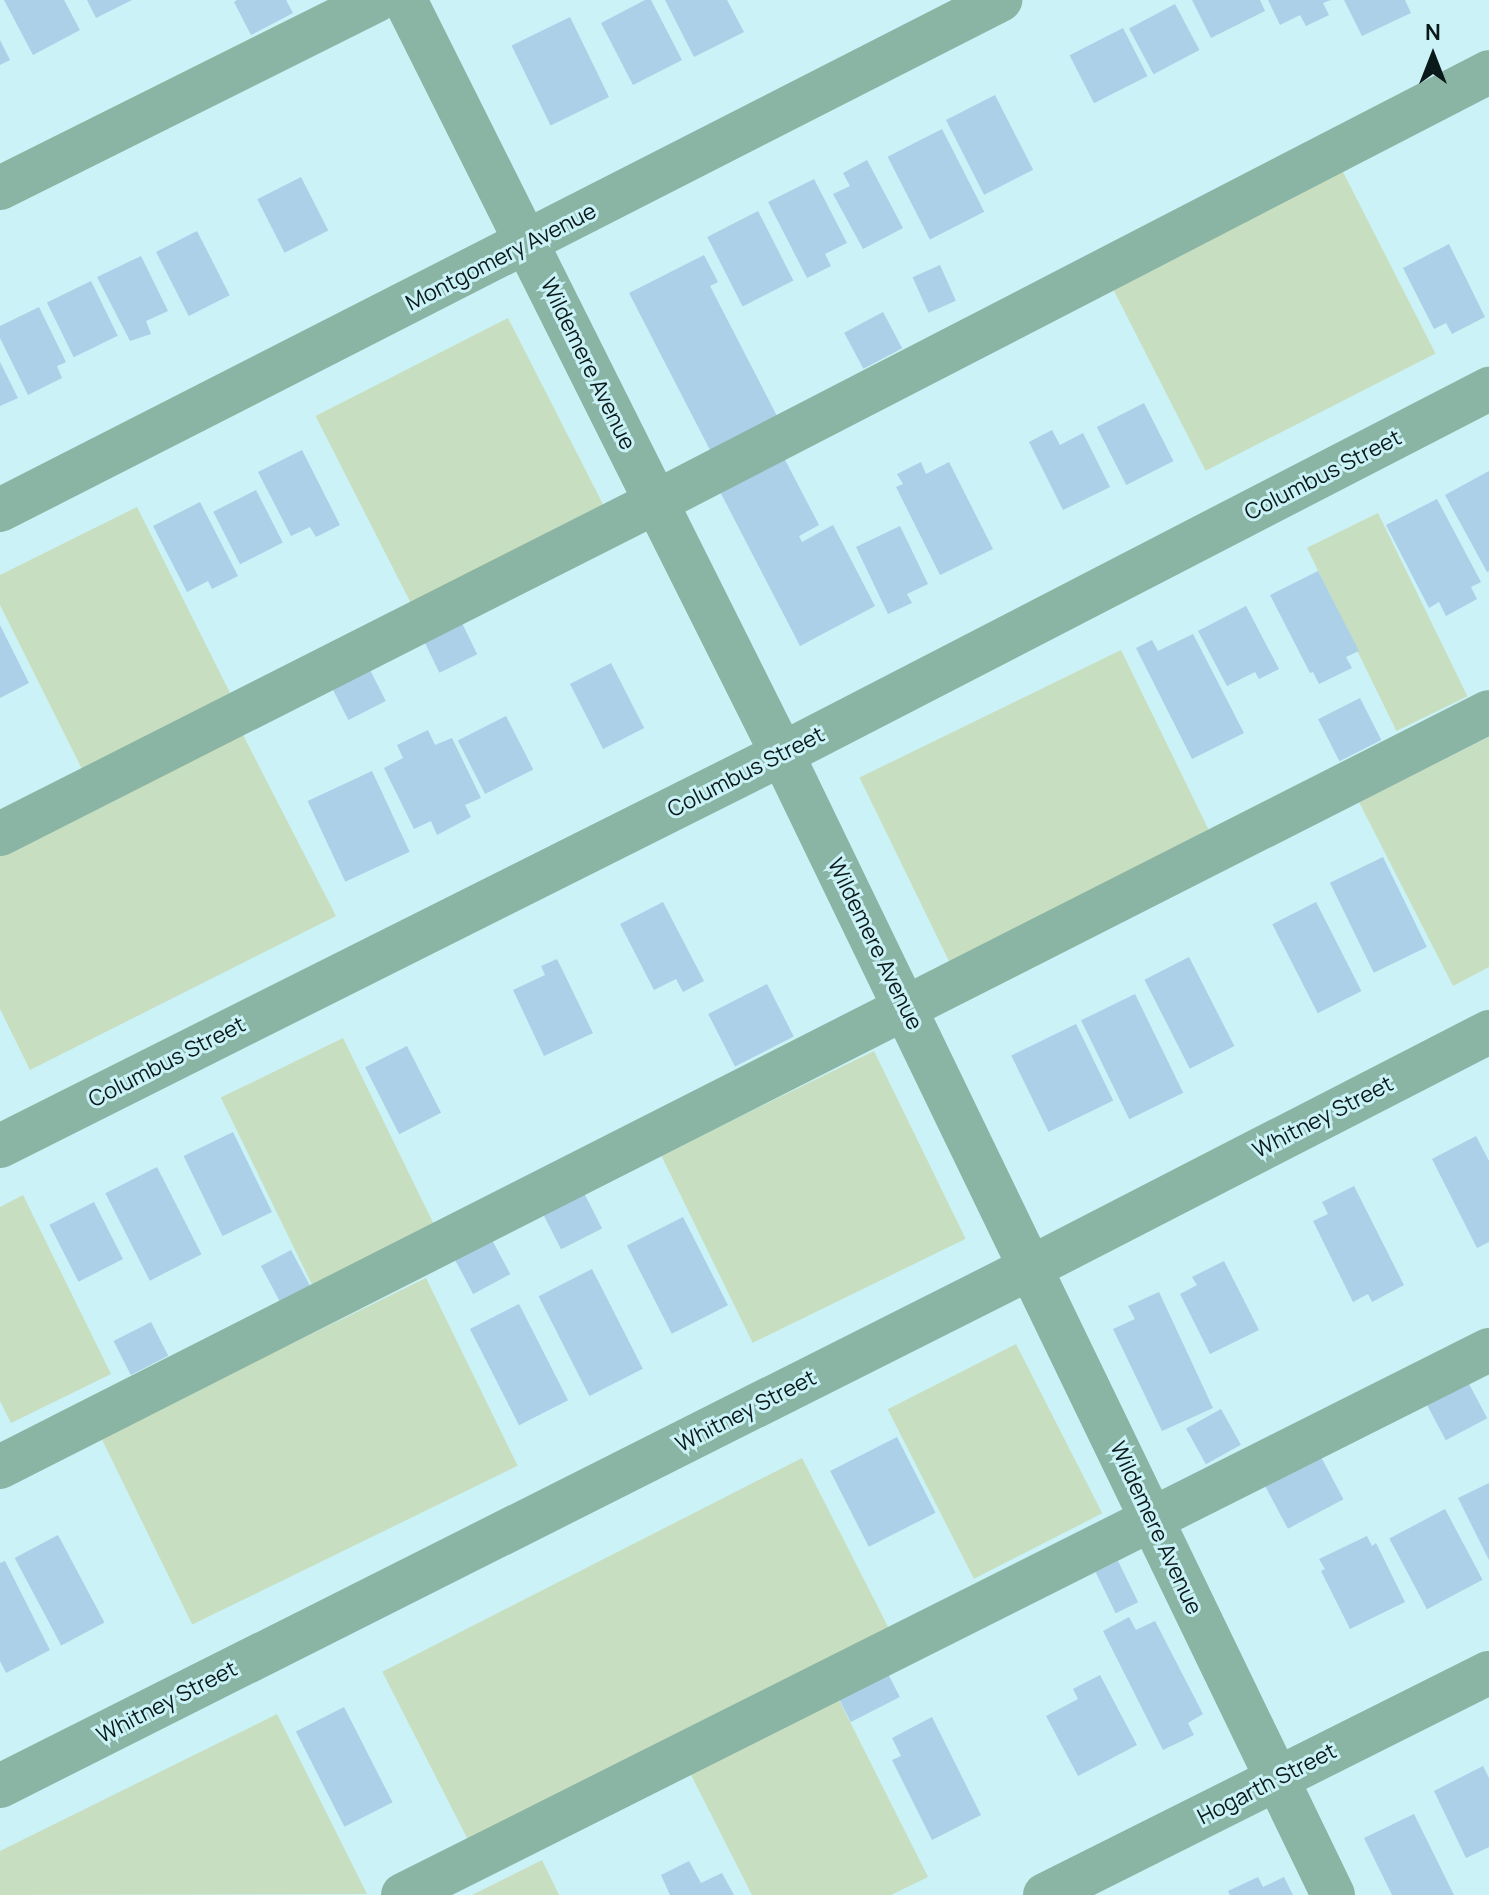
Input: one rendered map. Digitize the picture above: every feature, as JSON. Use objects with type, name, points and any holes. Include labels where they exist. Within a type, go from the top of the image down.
[{"type":"street","points":[[0,188],[377,0]]},
{"type":"street","name":"Wildemere Avenue","points":[[405,0],[782,754],[1333,1895]]},
{"type":"street","name":"Montgomery Avenue","points":[[0,510],[528,244],[1000,0]]},
{"type":"street","points":[[0,834],[656,502],[1489,72]]},
{"type":"street","name":"Columbus Street","points":[[0,1146],[782,754],[1489,389]]},
{"type":"street","points":[[0,1467],[1489,712]]},
{"type":"street","name":"Whitney Street","points":[[0,1786],[1032,1267],[1489,1032]]},
{"type":"street","points":[[403,1895],[1489,1350]]},
{"type":"street","name":"Hogarth Street","points":[[1045,1895],[1489,1673]]},
{"type":"green space","points":[[1342,170],[1436,354],[1206,471],[1112,287]]},
{"type":"green space","points":[[508,318],[603,505],[411,603],[316,416]]},
{"type":"green space","points":[[137,507],[230,693],[83,771],[0,605],[0,575]]},
{"type":"green space","points":[[1378,513],[1467,696],[1396,731],[1307,548]]},
{"type":"green space","points":[[1121,650],[1212,837],[951,965],[859,778]]},
{"type":"green space","points":[[242,733],[336,916],[30,1070],[0,1009],[0,856]]},
{"type":"green space","points":[[1489,737],[1489,967],[1453,986],[1359,802]]},
{"type":"green space","points":[[343,1038],[435,1228],[313,1287],[221,1098]]},
{"type":"green space","points":[[874,1051],[966,1239],[753,1343],[661,1155]]},
{"type":"green space","points":[[23,1195],[111,1374],[11,1423],[0,1401],[0,1207]]},
{"type":"green space","points":[[426,1278],[518,1466],[192,1625],[101,1437]]},
{"type":"green space","points":[[1016,1344],[1102,1513],[974,1579],[888,1409]]},
{"type":"green space","points":[[802,1458],[888,1627],[469,1841],[382,1672]]},
{"type":"green space","points":[[836,1694],[928,1877],[891,1895],[752,1895],[688,1769]]},
{"type":"green space","points":[[277,1714],[367,1894],[0,1895],[0,1851]]},
{"type":"green space","points":[[542,1860],[559,1895],[472,1895]]},
{"type":"building","points":[[4,0],[64,0],[80,30],[33,55]]},
{"type":"building","points":[[87,0],[132,0],[96,18]]},
{"type":"building","points":[[286,0],[293,13],[251,35],[234,2]]},
{"type":"building","points":[[645,0],[651,0],[682,60],[633,85],[601,23]]},
{"type":"building","points":[[665,0],[727,0],[744,32],[694,57]]},
{"type":"building","points":[[1192,0],[1260,0],[1265,11],[1211,38]]},
{"type":"building","points":[[1268,0],[1331,0],[1323,3],[1329,15],[1306,26],[1300,15],[1280,25]]},
{"type":"building","points":[[1344,0],[1405,0],[1411,13],[1362,36]]},
{"type":"building","points":[[1175,4],[1199,50],[1153,74],[1129,28]]},
{"type":"building","points":[[570,17],[609,97],[551,125],[512,45]]},
{"type":"building","points":[[1123,28],[1148,76],[1094,103],[1070,55]]},
{"type":"building","points":[[0,40],[10,60],[0,65]]},
{"type":"building","points":[[995,95],[1033,170],[984,195],[946,120]]},
{"type":"building","points":[[942,129],[984,212],[930,240],[888,157]]},
{"type":"building","points":[[867,160],[903,228],[863,249],[833,194],[850,186],[843,173]]},
{"type":"building","points":[[301,177],[328,230],[285,253],[257,199]]},
{"type":"building","points":[[814,179],[847,243],[825,254],[831,266],[807,278],[768,202]]},
{"type":"building","points":[[758,211],[793,280],[743,306],[707,237]]},
{"type":"building","points":[[197,231],[230,295],[189,316],[156,252]]},
{"type":"building","points":[[1449,244],[1485,317],[1452,334],[1446,323],[1434,329],[1403,268]]},
{"type":"building","points":[[704,255],[718,282],[710,286],[777,416],[710,450],[629,293]]},
{"type":"building","points":[[141,256],[168,311],[146,321],[151,334],[130,341],[97,277]]},
{"type":"building","points":[[940,265],[956,301],[928,313],[913,277]]},
{"type":"building","points":[[91,281],[118,336],[74,357],[47,302]]},
{"type":"building","points":[[39,307],[66,362],[57,366],[62,378],[28,395],[0,338],[0,326]]},
{"type":"building","points":[[883,312],[902,348],[863,369],[844,333]]},
{"type":"building","points":[[0,362],[18,398],[0,406]]},
{"type":"building","points":[[1144,403],[1174,461],[1126,485],[1097,427]]},
{"type":"building","points":[[1052,430],[1060,445],[1083,433],[1110,487],[1063,510],[1029,442]]},
{"type":"building","points":[[302,450],[340,525],[316,537],[310,527],[291,536],[258,472]]},
{"type":"building","points":[[782,454],[819,525],[799,536],[802,542],[833,525],[875,606],[800,646],[715,482]]},
{"type":"building","points":[[921,462],[926,474],[949,462],[993,549],[940,575],[896,487],[903,484],[897,474]]},
{"type":"building","points":[[1489,471],[1489,571],[1487,572],[1445,495]]},
{"type":"building","points":[[256,490],[283,543],[240,564],[213,512]]},
{"type":"building","points":[[1437,499],[1481,582],[1471,587],[1477,599],[1446,616],[1439,602],[1429,608],[1386,525]]},
{"type":"building","points":[[200,502],[238,576],[212,589],[208,581],[187,592],[153,526]]},
{"type":"building","points":[[900,526],[928,584],[907,594],[912,603],[888,614],[856,547]]},
{"type":"building","points":[[1318,571],[1359,651],[1346,657],[1352,668],[1319,684],[1313,672],[1310,673],[1270,595]]},
{"type":"building","points":[[1246,606],[1279,669],[1259,679],[1255,672],[1227,686],[1198,631]]},
{"type":"building","points":[[461,621],[477,654],[439,673],[423,639]]},
{"type":"building","points":[[0,625],[29,683],[0,698]]},
{"type":"building","points":[[1193,634],[1244,733],[1192,759],[1136,648],[1152,640],[1158,651]]},
{"type":"building","points":[[611,663],[644,728],[603,749],[570,684]]},
{"type":"building","points":[[369,668],[386,701],[348,720],[332,687]]},
{"type":"building","points":[[1360,698],[1381,740],[1339,761],[1318,719]]},
{"type":"building","points":[[506,716],[533,769],[485,794],[458,741]]},
{"type":"building","points":[[428,730],[435,745],[452,738],[481,798],[465,805],[471,817],[437,835],[431,821],[414,829],[384,768],[403,758],[397,745]]},
{"type":"building","points":[[372,771],[410,852],[345,882],[308,801]]},
{"type":"building","points":[[1383,857],[1427,947],[1374,973],[1330,883]]},
{"type":"building","points":[[663,902],[704,981],[683,992],[676,979],[654,990],[620,924]]},
{"type":"building","points":[[1316,902],[1361,991],[1318,1013],[1272,924]]},
{"type":"building","points":[[1189,957],[1234,1046],[1190,1069],[1144,980]]},
{"type":"building","points":[[557,959],[593,1033],[544,1056],[513,990],[545,975],[541,966]]},
{"type":"building","points":[[767,984],[794,1037],[735,1067],[708,1014]]},
{"type":"building","points":[[1135,994],[1183,1093],[1129,1119],[1081,1020]]},
{"type":"building","points":[[1076,1024],[1113,1100],[1049,1132],[1011,1056]]},
{"type":"building","points":[[407,1046],[441,1113],[399,1134],[365,1067]]},
{"type":"building","points":[[233,1132],[272,1212],[223,1236],[184,1156]]},
{"type":"building","points":[[1476,1136],[1489,1161],[1489,1242],[1477,1248],[1432,1159]]},
{"type":"building","points":[[157,1167],[201,1254],[150,1281],[105,1193]]},
{"type":"building","points":[[1354,1186],[1404,1285],[1372,1302],[1368,1294],[1353,1302],[1313,1221],[1328,1214],[1322,1202]]},
{"type":"building","points":[[583,1191],[602,1228],[561,1249],[542,1212]]},
{"type":"building","points":[[94,1202],[123,1259],[79,1282],[49,1225]]},
{"type":"building","points":[[683,1217],[728,1305],[672,1334],[627,1246]]},
{"type":"building","points":[[491,1238],[510,1274],[473,1294],[454,1258]]},
{"type":"building","points":[[291,1250],[310,1286],[280,1302],[261,1266]]},
{"type":"building","points":[[1224,1261],[1259,1330],[1210,1354],[1180,1294],[1197,1285],[1192,1277]]},
{"type":"building","points":[[592,1269],[643,1369],[589,1396],[539,1296]]},
{"type":"building","points":[[1159,1292],[1213,1408],[1162,1431],[1113,1329],[1135,1319],[1128,1306]]},
{"type":"building","points":[[519,1304],[568,1400],[519,1425],[470,1329]]},
{"type":"building","points":[[151,1322],[168,1356],[131,1375],[114,1341]]},
{"type":"building","points":[[1468,1382],[1487,1418],[1446,1440],[1427,1404]]},
{"type":"building","points":[[1221,1409],[1241,1445],[1206,1464],[1186,1428]]},
{"type":"building","points":[[897,1437],[936,1513],[869,1547],[830,1471]]},
{"type":"building","points":[[1320,1455],[1343,1499],[1288,1529],[1264,1485]]},
{"type":"building","points":[[1489,1483],[1489,1560],[1458,1498]]},
{"type":"building","points":[[1445,1509],[1483,1580],[1427,1609],[1389,1539]]},
{"type":"building","points":[[58,1535],[104,1622],[61,1645],[15,1558]]},
{"type":"building","points":[[1367,1536],[1372,1546],[1376,1543],[1405,1602],[1350,1629],[1321,1571],[1325,1569],[1319,1559]]},
{"type":"building","points":[[5,1561],[50,1650],[6,1673],[0,1661],[0,1563]]},
{"type":"building","points":[[1118,1561],[1138,1602],[1116,1613],[1096,1572]]},
{"type":"building","points":[[1129,1617],[1136,1630],[1155,1621],[1203,1714],[1188,1723],[1194,1735],[1163,1750],[1103,1631]]},
{"type":"building","points":[[883,1664],[900,1697],[851,1722],[834,1689]]},
{"type":"building","points":[[1100,1675],[1137,1745],[1078,1776],[1046,1716],[1078,1699],[1073,1689]]},
{"type":"building","points":[[344,1707],[393,1802],[344,1827],[296,1732]]},
{"type":"building","points":[[932,1717],[981,1815],[932,1840],[892,1760],[901,1756],[892,1738]]},
{"type":"building","points":[[1483,1766],[1489,1778],[1489,1847],[1466,1858],[1434,1791]]},
{"type":"building","points":[[1414,1814],[1454,1895],[1392,1895],[1364,1838]]},
{"type":"building","points":[[689,1861],[701,1883],[722,1873],[734,1895],[670,1895],[661,1875]]},
{"type":"building","points":[[1258,1877],[1263,1887],[1284,1877],[1293,1895],[1230,1895],[1228,1891]]}]
